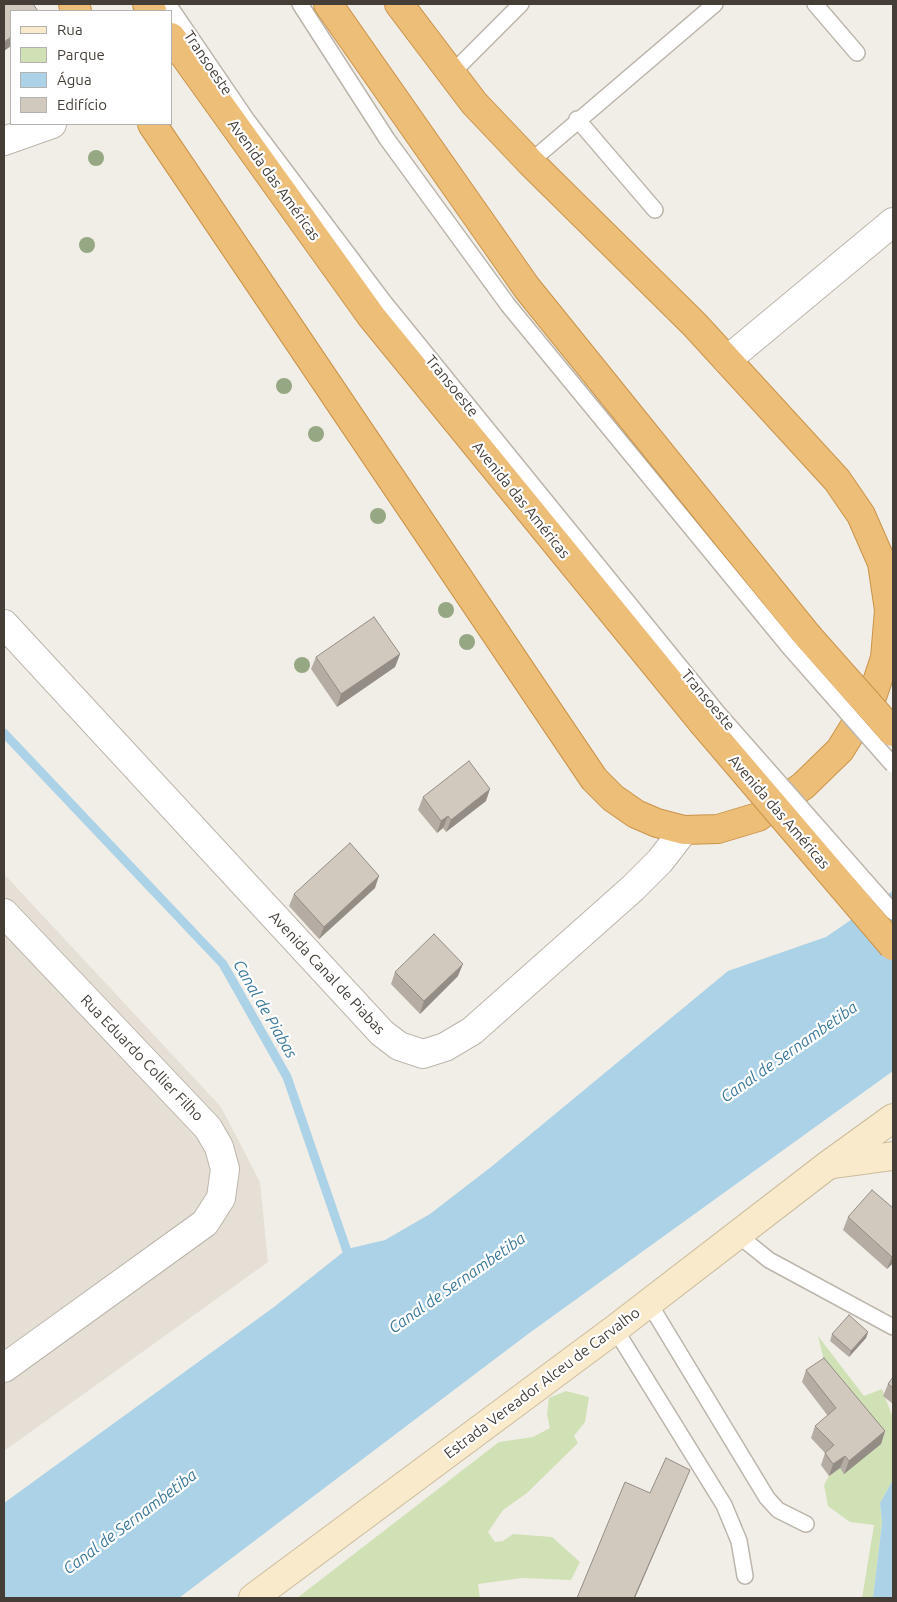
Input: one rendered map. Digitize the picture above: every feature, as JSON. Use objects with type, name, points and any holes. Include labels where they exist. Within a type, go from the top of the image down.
[{"type":"highway","points":[[328,4],[527,288],[798,641],[893,732]]},
{"type":"highway","points":[[153,125],[594,779],[613,798],[636,814],[657,823],[684,830],[718,829],[758,817],[803,786],[840,750],[871,700],[885,658],[889,610],[882,563],[861,515],[838,480],[728,360],[530,162],[474,103],[399,4]]},
{"type":"highway","name":"Avenida das Américas","points":[[172,39],[371,316],[709,717],[893,946]]},
{"type":"street","points":[[4,140],[49,125]]},
{"type":"street","points":[[728,360],[893,222]]},
{"type":"street","name":"Avenida Canal de Piabas","points":[[4,624],[382,1033],[399,1046],[423,1054],[445,1047],[472,1031],[633,888],[660,861],[684,830]]},
{"type":"street","name":"Rua Eduardo Collier Filho","points":[[4,914],[208,1128],[219,1147],[225,1169],[221,1198],[205,1224],[4,1368]]},
{"type":"street","name":"Estrada Vereador Alceu de Carvalho","points":[[253,1598],[615,1329],[738,1235],[841,1163],[893,1118]]},
{"type":"street","points":[[841,1163],[893,1156]]},
{"type":"street","points":[[841,1163],[893,1176]]},
{"type":"lane","name":"Transoeste","points":[[168,4],[247,120],[384,302],[709,717],[893,912]]},
{"type":"lane","points":[[300,4],[387,139],[508,305],[798,641],[893,765]]},
{"type":"lane","points":[[452,73],[521,4]]},
{"type":"lane","points":[[530,162],[577,119],[715,4]]},
{"type":"lane","points":[[816,4],[857,53]]},
{"type":"lane","points":[[577,119],[655,210]]},
{"type":"lane","points":[[738,1235],[769,1260],[893,1327]]},
{"type":"lane","points":[[649,1303],[767,1498],[778,1510],[806,1524]]},
{"type":"lane","points":[[615,1329],[724,1505],[739,1541],[745,1576]]},
{"type":"shaded area","points":[[4,874],[221,1107],[260,1182],[268,1262],[4,1451]]},
{"type":"green space","points":[[818,1336],[864,1396],[882,1389],[893,1418],[893,1480],[880,1503],[882,1523],[873,1598],[862,1598],[874,1525],[850,1522],[828,1506],[824,1485],[829,1476],[840,1468],[845,1473],[830,1384]]},
{"type":"green space","points":[[566,1391],[589,1397],[585,1422],[574,1436],[578,1443],[527,1493],[503,1510],[488,1532],[495,1542],[503,1541],[513,1534],[552,1537],[580,1562],[571,1580],[522,1578],[478,1584],[480,1598],[297,1598],[499,1442],[533,1437],[550,1428],[547,1414],[549,1398]]},
{"type":"water","name":"Canal de Sernambetiba","points":[[893,891],[893,1071],[528,1334],[179,1598],[4,1598],[4,1503],[274,1307],[347,1249],[385,1240],[430,1214],[491,1167],[728,971],[826,937]]},
{"type":"water","points":[[893,1480],[893,1598],[873,1598],[882,1523],[880,1503]]},
{"type":"building","points":[[4,4],[33,4],[37,10],[10,10],[10,38],[4,42]]},
{"type":"building","points":[[374,617],[400,654],[341,694],[316,657]]},
{"type":"building","points":[[469,761],[490,789],[451,820],[448,816],[441,821],[423,797]]},
{"type":"building","points":[[350,843],[379,876],[324,927],[294,894]]},
{"type":"building","points":[[434,934],[463,964],[424,1001],[395,972]]},
{"type":"building","points":[[872,1190],[893,1208],[892,1257],[848,1217]]},
{"type":"building","points":[[849,1315],[868,1332],[851,1351],[832,1334]]},
{"type":"building","points":[[824,1358],[885,1431],[849,1461],[845,1456],[833,1464],[825,1453],[834,1445],[815,1426],[836,1408],[806,1370]]},
{"type":"building","points":[[893,1377],[893,1388],[888,1384]]},
{"type":"building","points":[[666,1458],[690,1470],[634,1598],[577,1598],[625,1482],[650,1493]]},
{"type":"waterway","name":"Canal de Piabas","points":[[4,733],[223,964],[287,1077],[350,1260]]}]
